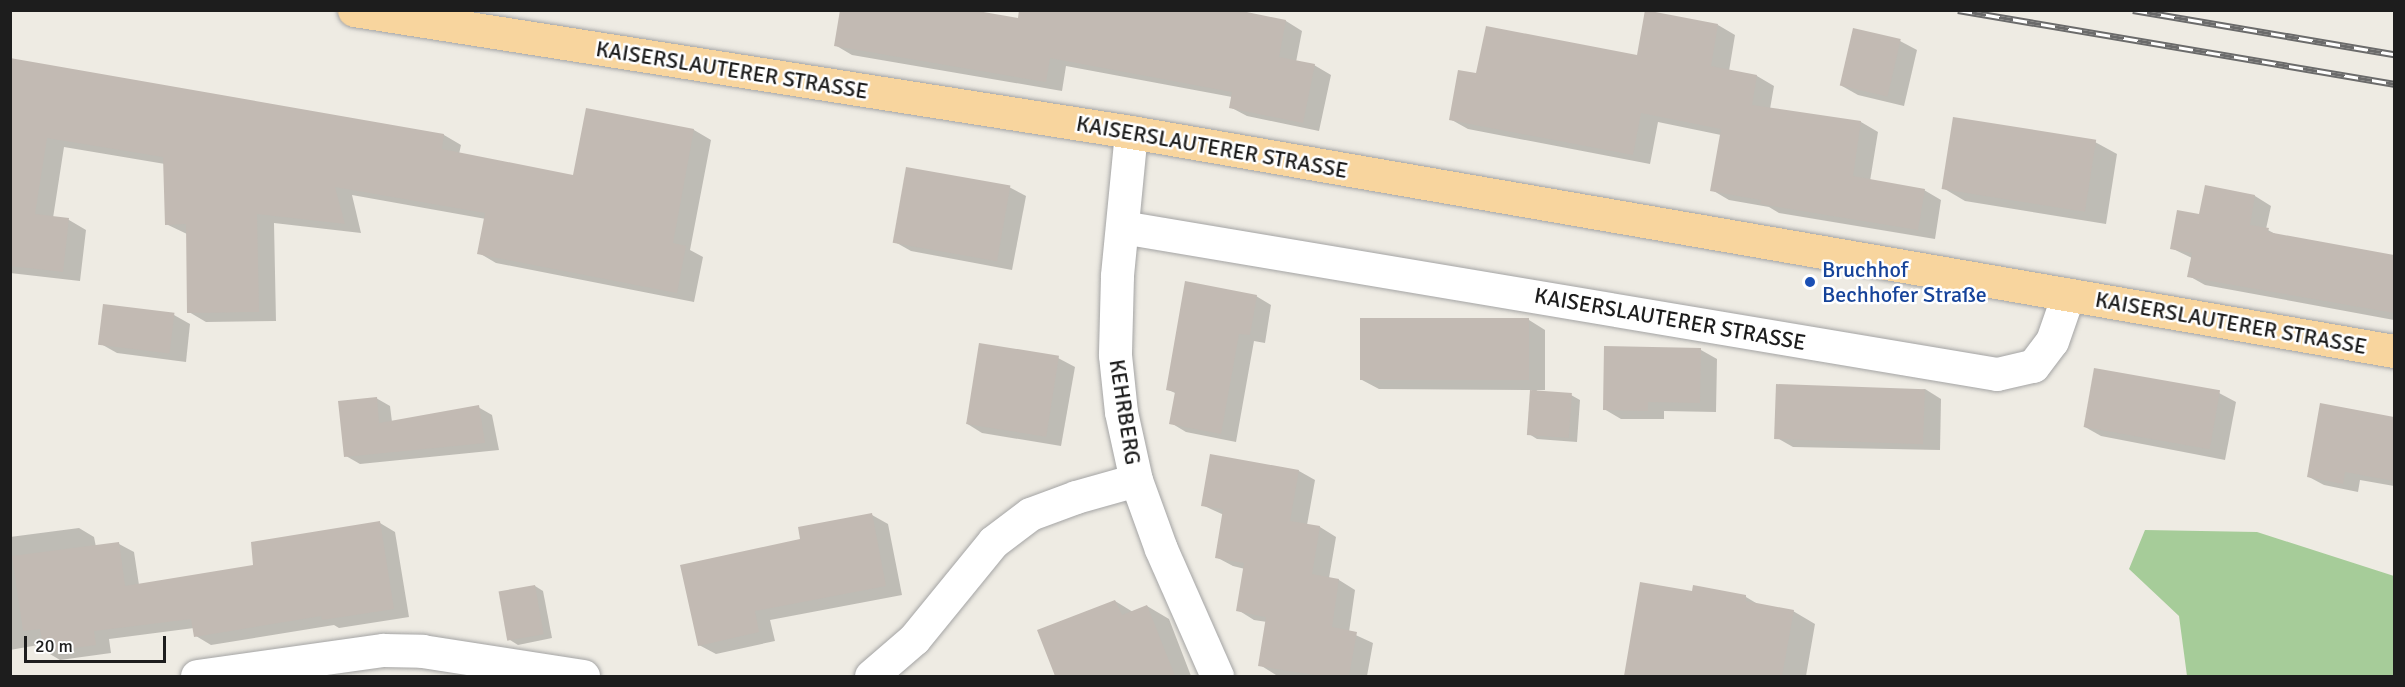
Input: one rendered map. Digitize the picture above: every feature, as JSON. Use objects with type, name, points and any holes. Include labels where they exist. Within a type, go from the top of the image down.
[{"type":"main road","name":"KAISERSLAUTERER STRASSE","points":[[354,10],[1131,132],[2394,351]]},
{"type":"street","name":"KEHRBERG","points":[[1131,132],[1117,276],[1115,355],[1121,412],[1136,480],[1161,549],[1217,676]]},
{"type":"street","name":"KAISERSLAUTERER STRASSE","points":[[1122,227],[1997,374],[2033,366],[2052,341],[2068,294]]},
{"type":"street","points":[[871,676],[914,639],[993,542],[1030,514],[1076,496],[1136,480]]},
{"type":"street","points":[[215,675],[383,650],[422,651],[583,676]]},
{"type":"green space","points":[[2145,530],[2257,532],[2394,576],[2394,676],[2187,676],[2179,616],[2129,569]]},
{"type":"building","points":[[840,10],[972,10],[1018,18],[1019,10],[1237,10],[1286,20],[1279,57],[1315,64],[1303,123],[1229,108],[1232,92],[1050,58],[1046,82],[834,46]]},
{"type":"building","points":[[1645,10],[1718,24],[1711,66],[1757,75],[1752,105],[1861,121],[1853,176],[1925,189],[1918,230],[1760,204],[1761,200],[1710,191],[1721,129],[1641,113],[1633,155],[1449,120],[1458,70],[1476,73],[1486,26],[1637,55]]},
{"type":"building","points":[[1853,28],[1901,39],[1887,97],[1840,85]]},
{"type":"building","points":[[10,58],[444,134],[442,149],[573,175],[586,108],[694,129],[673,243],[686,246],[677,293],[477,254],[485,213],[335,187],[345,224],[257,214],[259,312],[187,313],[186,224],[165,225],[163,157],[47,138],[35,214],[69,218],[63,272],[10,266]]},
{"type":"building","points":[[1953,117],[2096,140],[2085,212],[1942,189]]},
{"type":"building","points":[[906,167],[1010,185],[997,261],[893,243]]},
{"type":"building","points":[[2205,185],[2255,195],[2250,225],[2269,228],[2268,232],[2394,255],[2394,313],[2187,277],[2192,253],[2170,249],[2177,210],[2199,214]]},
{"type":"building","points":[[1185,281],[1257,295],[1250,335],[1239,334],[1221,434],[1169,424],[1175,392],[1166,390]]},
{"type":"building","points":[[103,304],[174,313],[169,353],[98,345]]},
{"type":"building","points":[[1360,318],[1529,318],[1529,380],[1360,380]]},
{"type":"building","points":[[979,343],[1059,356],[1046,437],[966,424]]},
{"type":"building","points":[[1604,346],[1701,348],[1700,403],[1648,402],[1648,411],[1603,410]]},
{"type":"building","points":[[2094,368],[2220,390],[2210,449],[2084,427]]},
{"type":"building","points":[[1776,384],[1925,389],[1923,444],[1774,439]]},
{"type":"building","points":[[1530,390],[1572,393],[1569,438],[1527,435]]},
{"type":"building","points":[[377,397],[379,423],[479,405],[485,443],[344,457],[338,401]]},
{"type":"building","points":[[2320,403],[2394,417],[2394,481],[2345,472],[2343,484],[2307,477]]},
{"type":"building","points":[[1210,454],[1299,470],[1290,521],[1320,526],[1312,574],[1339,579],[1332,627],[1357,632],[1349,676],[1321,676],[1258,666],[1266,617],[1236,611],[1244,563],[1215,558],[1223,509],[1201,506]]},
{"type":"building","points":[[872,513],[886,586],[755,611],[759,632],[698,646],[680,565],[800,539],[798,527]]},
{"type":"building","points":[[380,521],[394,609],[322,620],[321,616],[194,637],[191,619],[94,631],[96,645],[44,652],[40,629],[23,631],[12,556],[119,542],[125,586],[253,565],[251,542]]},
{"type":"building","points":[[1640,582],[1692,591],[1693,585],[1746,595],[1746,601],[1794,610],[1782,676],[1624,676]]},
{"type":"building","points":[[535,585],[544,634],[507,641],[499,591]]},
{"type":"building","points":[[1115,600],[1122,615],[1147,605],[1175,676],[1055,676],[1037,630]]},
{"type":"railway","points":[[1958,10],[2394,84]]},
{"type":"railway","points":[[2133,10],[2394,54]]},
{"type":"place","name":"Bruchhof Bechhofer Straße","points":[[1810,282]]}]
